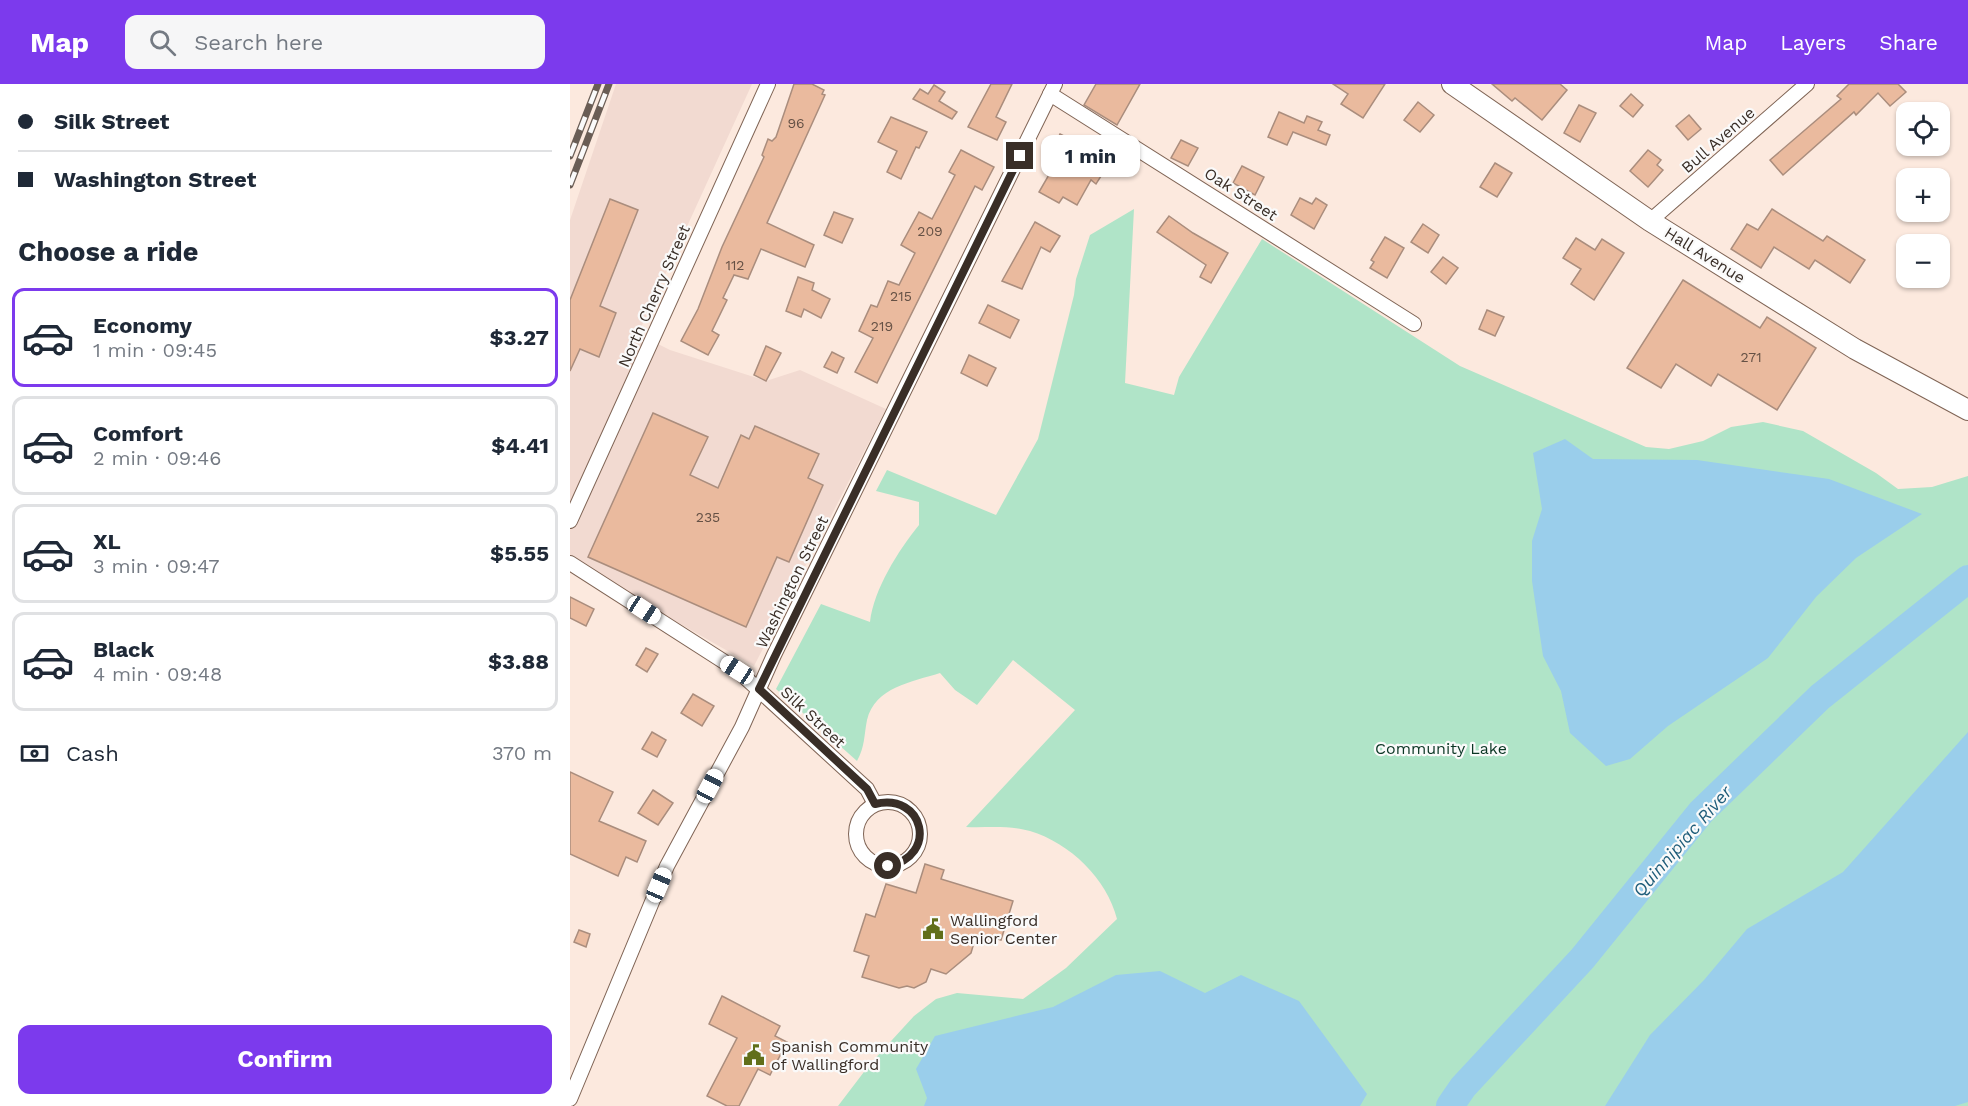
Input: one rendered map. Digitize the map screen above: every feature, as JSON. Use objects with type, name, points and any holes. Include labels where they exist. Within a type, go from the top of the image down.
[{"type":"main road","name":"Hall Avenue","points":[[1452,84],[1650,221],[1855,349],[1968,410]]},
{"type":"street","name":"North Cherry Street","points":[[570,521],[768,84]]},
{"type":"street","name":"Bull Avenue","points":[[1650,221],[1807,84]]},
{"type":"street","name":"Oak Street","points":[[1053,89],[1414,324]]},
{"type":"street","name":"Washington Street","points":[[570,1099],[667,866],[742,727],[1053,89]]},
{"type":"street","name":"Silk Street","points":[[570,563],[737,670],[867,789],[875,804]]},
{"type":"street","points":[[895,802],[904,806],[917,820],[920,840],[916,850],[899,864],[888,866],[868,859],[857,840],[860,819],[875,804],[895,802]]},
{"type":"shaded area","points":[[616,84],[752,84],[638,334],[670,350],[766,381],[800,370],[886,409],[754,666],[570,561],[570,220]]},
{"type":"green space","name":"Community Lake","points":[[1134,209],[1125,383],[1174,395],[1179,377],[1262,239],[1460,366],[1646,447],[1669,449],[1703,441],[1731,427],[1763,422],[1803,431],[1876,473],[1898,489],[1932,487],[1968,476],[1968,1106],[838,1106],[870,1064],[914,1016],[936,999],[957,993],[1023,999],[1066,968],[1117,919],[1105,890],[1096,877],[1085,864],[1059,844],[1023,829],[966,827],[1075,710],[1013,660],[977,705],[955,690],[940,673],[907,683],[886,693],[871,709],[863,746],[857,761],[776,689],[821,604],[870,622],[876,597],[888,571],[919,525],[919,502],[876,491],[887,470],[996,515],[1038,439],[1076,279],[1090,235]]},
{"type":"water","points":[[1565,439],[1593,459],[1697,460],[1829,479],[1922,514],[1856,558],[1816,597],[1768,658],[1668,726],[1630,759],[1606,766],[1570,733],[1561,691],[1543,656],[1532,581],[1532,541],[1542,509],[1533,453]]},
{"type":"water","points":[[1968,732],[1968,1102],[1955,1106],[1605,1106],[1650,1035],[1704,980],[1747,929],[1843,872]]},
{"type":"water","points":[[1160,971],[1205,993],[1241,975],[1299,1001],[1367,1094],[1360,1106],[924,1106],[927,1098],[916,1069],[935,1036],[1053,1007],[1116,975]]},
{"type":"building","points":[[794,84],[812,84],[824,90],[822,94],[825,95],[767,223],[814,245],[805,267],[761,249],[748,279],[734,275],[723,298],[727,300],[712,331],[719,335],[708,355],[681,341],[698,309],[722,247],[764,157],[762,155],[768,139],[772,141],[776,137]]},
{"type":"building","points":[[991,84],[1012,84],[996,117],[1006,122],[997,140],[968,127]]},
{"type":"building","points":[[1096,84],[1140,84],[1117,125],[1084,105]]},
{"type":"building","points":[[1333,84],[1385,84],[1363,118],[1341,104],[1348,94]]},
{"type":"building","points":[[1492,84],[1560,84],[1567,90],[1542,120],[1515,98],[1512,101]]},
{"type":"building","points":[[1849,84],[1898,84],[1906,92],[1890,106],[1878,93],[1856,115],[1854,112],[1783,175],[1770,160],[1841,99],[1837,96]]},
{"type":"building","points":[[934,85],[945,92],[939,101],[957,112],[952,119],[913,99],[920,89],[928,94]]},
{"type":"building","points":[[1631,94],[1643,105],[1633,117],[1620,106]]},
{"type":"building","points":[[1418,102],[1434,115],[1420,132],[1404,120]]},
{"type":"building","points":[[1579,105],[1596,113],[1580,142],[1564,133]]},
{"type":"building","points":[[1279,112],[1304,123],[1307,116],[1322,122],[1318,130],[1330,135],[1326,145],[1293,132],[1287,145],[1268,137]]},
{"type":"building","points":[[1689,115],[1701,129],[1688,140],[1676,126]]},
{"type":"building","points":[[891,117],[927,132],[919,148],[916,147],[901,179],[887,172],[897,151],[878,142]]},
{"type":"building","points":[[1060,134],[1087,148],[1080,160],[1103,173],[1096,184],[1091,180],[1077,205],[1063,197],[1059,203],[1039,192],[1061,154],[1052,150]]},
{"type":"building","points":[[1181,140],[1198,148],[1188,166],[1171,158]]},
{"type":"building","points":[[961,150],[994,167],[982,190],[975,186],[877,383],[855,372],[873,338],[859,331],[871,305],[877,307],[888,281],[899,285],[915,253],[901,245],[919,212],[932,219],[955,175],[949,172]]},
{"type":"building","points":[[1648,150],[1661,160],[1657,165],[1663,170],[1648,187],[1630,171]]},
{"type":"building","points":[[1495,163],[1512,173],[1497,197],[1480,187]]},
{"type":"building","points":[[1242,166],[1264,177],[1255,195],[1233,183]]},
{"type":"building","points":[[1300,198],[1312,204],[1316,198],[1327,205],[1314,229],[1291,215]]},
{"type":"building","points":[[610,199],[638,210],[600,306],[616,313],[599,357],[580,349],[570,371],[570,300]]},
{"type":"building","points":[[1772,209],[1823,241],[1827,236],[1865,260],[1850,283],[1815,260],[1809,269],[1774,247],[1761,268],[1731,249],[1747,224],[1758,230]]},
{"type":"building","points":[[834,212],[853,219],[842,243],[824,235]]},
{"type":"building","points":[[1169,216],[1228,253],[1211,283],[1200,277],[1206,265],[1157,232]]},
{"type":"building","points":[[1035,222],[1060,236],[1050,252],[1041,247],[1022,289],[1002,281]]},
{"type":"building","points":[[1423,224],[1439,235],[1428,253],[1411,242]]},
{"type":"building","points":[[1385,237],[1404,248],[1387,278],[1370,268],[1374,262],[1371,260]]},
{"type":"building","points":[[1576,238],[1595,250],[1602,239],[1624,253],[1594,300],[1571,284],[1581,269],[1563,258]]},
{"type":"building","points":[[1443,257],[1458,268],[1446,284],[1431,272]]},
{"type":"building","points":[[798,277],[814,283],[812,290],[830,299],[821,318],[804,309],[801,317],[786,311]]},
{"type":"building","points":[[1683,280],[1760,328],[1767,317],[1816,348],[1777,410],[1718,374],[1711,386],[1676,364],[1661,388],[1627,368]]},
{"type":"building","points":[[988,305],[1019,320],[1010,338],[979,323]]},
{"type":"building","points":[[1487,310],[1504,317],[1495,336],[1479,329]]},
{"type":"building","points":[[766,346],[781,353],[766,381],[754,375]]},
{"type":"building","points":[[832,352],[844,358],[837,373],[824,367]]},
{"type":"building","points":[[969,355],[996,368],[987,386],[961,373]]},
{"type":"building","points":[[653,413],[708,437],[690,475],[718,488],[741,435],[749,439],[755,426],[819,454],[808,478],[823,485],[789,562],[777,557],[746,627],[588,557]]},
{"type":"building","points":[[570,597],[594,609],[586,626],[570,618]]},
{"type":"building","points":[[646,648],[658,654],[647,672],[636,665]]},
{"type":"building","points":[[693,694],[714,706],[702,726],[681,713]]},
{"type":"building","points":[[652,732],[666,740],[657,757],[642,749]]},
{"type":"building","points":[[570,772],[613,792],[599,821],[646,841],[637,862],[626,857],[618,876],[570,854]]},
{"type":"building","points":[[653,790],[673,803],[658,825],[638,813]]},
{"type":"building","name":"Wallingford Senior Center","points":[[925,864],[944,870],[941,879],[1013,901],[1001,940],[994,938],[992,944],[975,939],[971,953],[946,974],[931,969],[926,982],[914,988],[907,986],[899,988],[862,977],[869,956],[854,951],[866,914],[875,917],[886,884],[916,893]]},
{"type":"building","points":[[579,930],[590,934],[586,947],[574,942]]},
{"type":"building","name":"Spanish Community of Wallingford","points":[[722,996],[780,1026],[775,1036],[787,1042],[770,1075],[758,1069],[739,1106],[727,1106],[707,1096],[737,1038],[709,1024]]},
{"type":"waterway","name":"Quinnipiac River","points":[[1450,1106],[1463,1087],[1582,959],[1701,812],[1820,697],[1968,579]]},
{"type":"railway","points":[[570,156],[598,84]]},
{"type":"railway","points":[[570,185],[609,84]]},
{"type":"place","name":"Wallingford Senior Center","points":[[933,929]]},
{"type":"place","name":"Spanish Community of Wallingford","points":[[754,1055]]},
{"type":"route","points":[[888,866],[899,864],[916,850],[920,840],[920,830],[912,812],[895,802],[875,804],[867,789],[759,689],[1020,156]]}]
